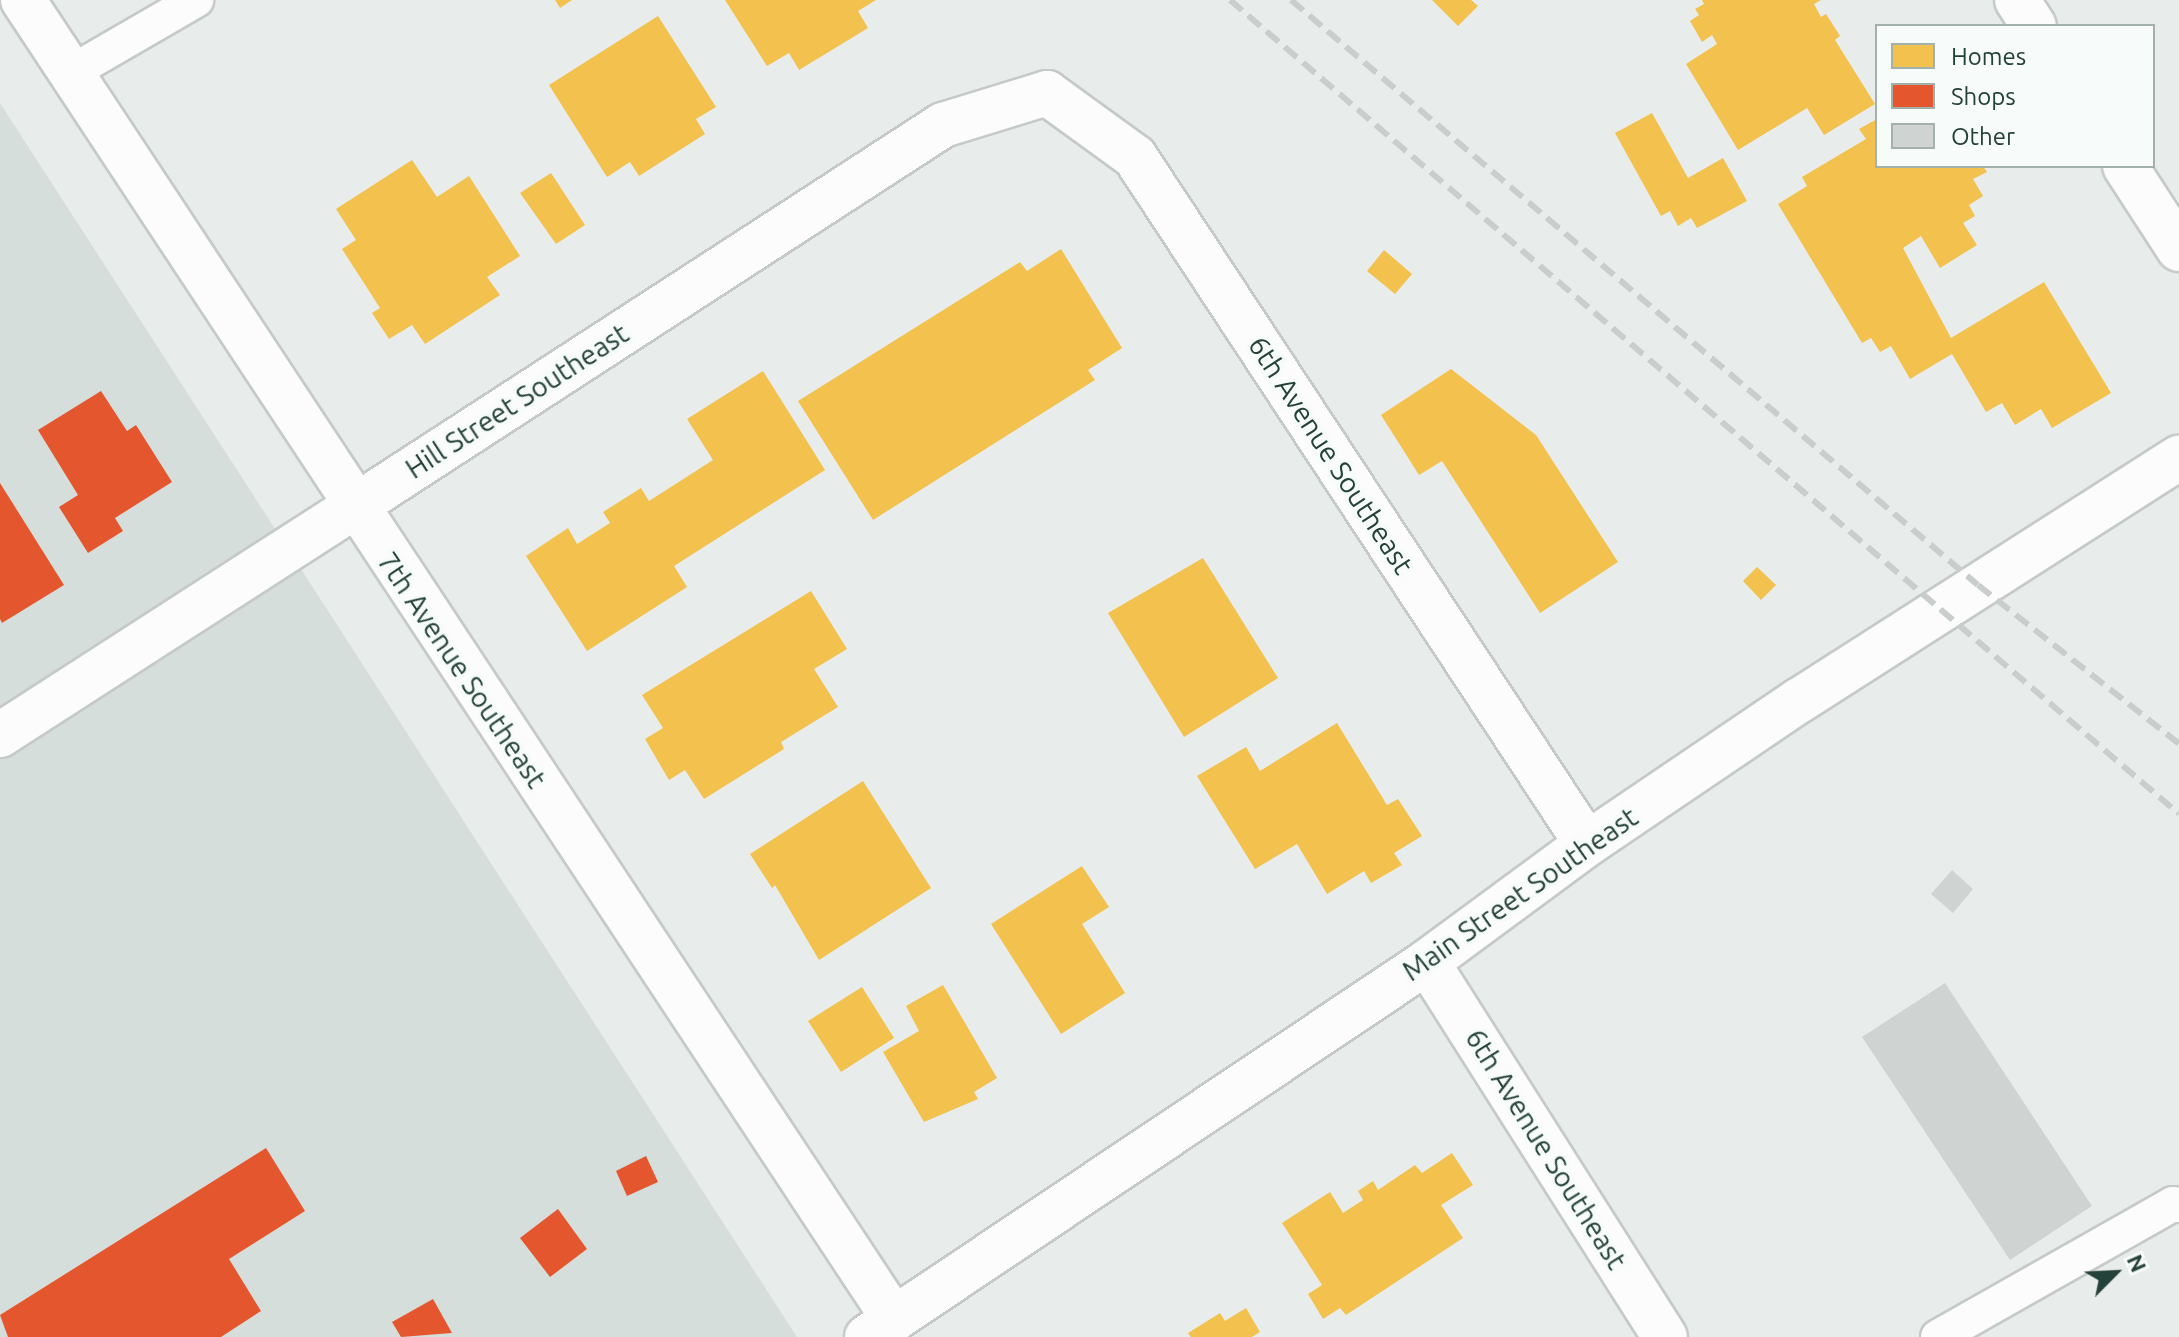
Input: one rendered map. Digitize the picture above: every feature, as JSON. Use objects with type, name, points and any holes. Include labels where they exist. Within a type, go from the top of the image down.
[{"type":"street","name":"7th Avenue Southeast","points":[[23,0],[888,1331]]},
{"type":"street","points":[[2017,0],[2033,24]]},
{"type":"street","name":"Hill Street Southeast","points":[[0,735],[943,125],[1047,93]]},
{"type":"street","name":"6th Avenue Southeast","points":[[1047,93],[1135,157],[1587,844]]},
{"type":"street","points":[[2126,168],[2179,249]]},
{"type":"street","name":"Main Street Southeast","points":[[888,1331],[1427,962],[1587,844],[1942,608],[2179,458]]},
{"type":"street","name":"6th Avenue Southeast","points":[[1427,962],[1665,1337]]},
{"type":"lane","points":[[70,73],[196,0]]},
{"type":"lane","points":[[1938,1337],[2179,1205]]},
{"type":"shaded area","points":[[0,103],[797,1337],[0,1337]]},
{"type":"building: Homes","points":[[555,0],[572,0],[560,8]]},
{"type":"building: Homes","points":[[725,0],[876,0],[858,11],[868,28],[799,70],[789,53],[767,66]]},
{"type":"building: Homes","points":[[1432,0],[1471,0],[1478,6],[1458,26]]},
{"type":"building: Homes","points":[[1702,0],[1821,0],[1814,4],[1821,17],[1826,14],[1840,36],[1835,40],[1875,104],[1824,135],[1807,108],[1738,150],[1686,64],[1717,44],[1712,35],[1702,42],[1690,21],[1699,15],[1695,9],[1704,4]]},
{"type":"building: Homes","points":[[658,16],[716,107],[696,119],[705,134],[639,176],[630,162],[607,177],[549,85]]},
{"type":"building: Homes","points":[[1652,113],[1688,178],[1723,158],[1747,201],[1697,228],[1691,218],[1678,226],[1670,211],[1661,216],[1615,133]]},
{"type":"building: Homes","points":[[1875,120],[1875,168],[1984,168],[1987,172],[1973,179],[1983,196],[1969,205],[1975,216],[1963,223],[1977,245],[1940,268],[1921,236],[1903,248],[1951,338],[2044,282],[2111,393],[2052,428],[2041,409],[2015,425],[2002,403],[1986,412],[1952,354],[1910,379],[1891,346],[1880,352],[1871,338],[1862,343],[1778,204],[1807,186],[1802,177],[1866,139],[1859,129]]},
{"type":"building: Homes","points":[[412,160],[437,197],[469,176],[520,256],[487,277],[500,295],[425,344],[412,325],[389,339],[372,313],[380,308],[342,249],[356,240],[336,209]]},
{"type":"building: Homes","points":[[551,173],[585,225],[556,244],[520,193]]},
{"type":"building: Homes","points":[[1061,249],[1122,348],[1088,370],[1095,380],[873,520],[798,401],[1020,262],[1027,271]]},
{"type":"building: Homes","points":[[1384,250],[1412,274],[1395,294],[1367,271]]},
{"type":"building: Homes","points":[[1451,369],[1536,435],[1618,562],[1540,613],[1442,461],[1419,475],[1381,415]]},
{"type":"building: Homes","points":[[763,371],[825,470],[674,566],[687,587],[587,651],[526,556],[568,528],[577,544],[610,523],[603,512],[641,488],[649,501],[713,460],[687,419]]},
{"type":"building: Homes","points":[[1203,558],[1278,678],[1184,737],[1108,613]]},
{"type":"building: Homes","points":[[1757,567],[1776,585],[1761,600],[1743,581]]},
{"type":"building: Homes","points":[[811,591],[847,649],[814,669],[838,707],[781,742],[784,749],[704,799],[685,770],[669,780],[645,739],[663,728],[642,695]]},
{"type":"building: Homes","points":[[1337,723],[1387,805],[1398,799],[1422,836],[1394,853],[1402,865],[1371,883],[1364,871],[1327,894],[1297,844],[1255,869],[1197,776],[1246,747],[1260,771]]},
{"type":"building: Homes","points":[[863,781],[931,888],[819,960],[775,885],[772,888],[750,854]]},
{"type":"building: Homes","points":[[1082,866],[1109,907],[1082,924],[1125,993],[1061,1034],[991,924]]},
{"type":"building: Homes","points":[[943,985],[997,1078],[974,1092],[978,1099],[924,1122],[883,1052],[919,1031],[906,1006]]},
{"type":"building: Homes","points":[[862,987],[894,1038],[841,1072],[808,1021]]},
{"type":"building: Homes","points":[[1452,1153],[1473,1185],[1441,1205],[1463,1238],[1346,1315],[1340,1308],[1323,1319],[1308,1294],[1322,1285],[1282,1223],[1330,1192],[1343,1213],[1363,1200],[1358,1191],[1373,1181],[1378,1190],[1415,1165],[1422,1173]]},
{"type":"building: Homes","points":[[1246,1308],[1260,1332],[1252,1337],[1191,1337],[1188,1333],[1220,1313],[1225,1321]]},
{"type":"building: Shops","points":[[101,391],[127,431],[136,425],[172,482],[115,518],[123,531],[88,553],[59,507],[78,495],[38,430]]},
{"type":"building: Shops","points":[[0,483],[64,585],[2,623],[0,619]]},
{"type":"building: Shops","points":[[266,1148],[305,1211],[229,1259],[261,1311],[221,1337],[8,1337],[0,1315]]},
{"type":"building: Shops","points":[[646,1156],[658,1182],[627,1196],[616,1171]]},
{"type":"building: Shops","points":[[558,1209],[587,1249],[550,1277],[520,1238]]},
{"type":"building: Shops","points":[[433,1299],[452,1333],[401,1337],[392,1322]]},
{"type":"building: Other","points":[[1952,870],[1973,889],[1953,913],[1931,894]]},
{"type":"building: Other","points":[[1945,983],[2092,1206],[2010,1260],[1862,1037]]},
{"type":"railway","points":[[1230,0],[2179,814]]},
{"type":"railway","points":[[1291,0],[1978,585],[2179,744]]}]
